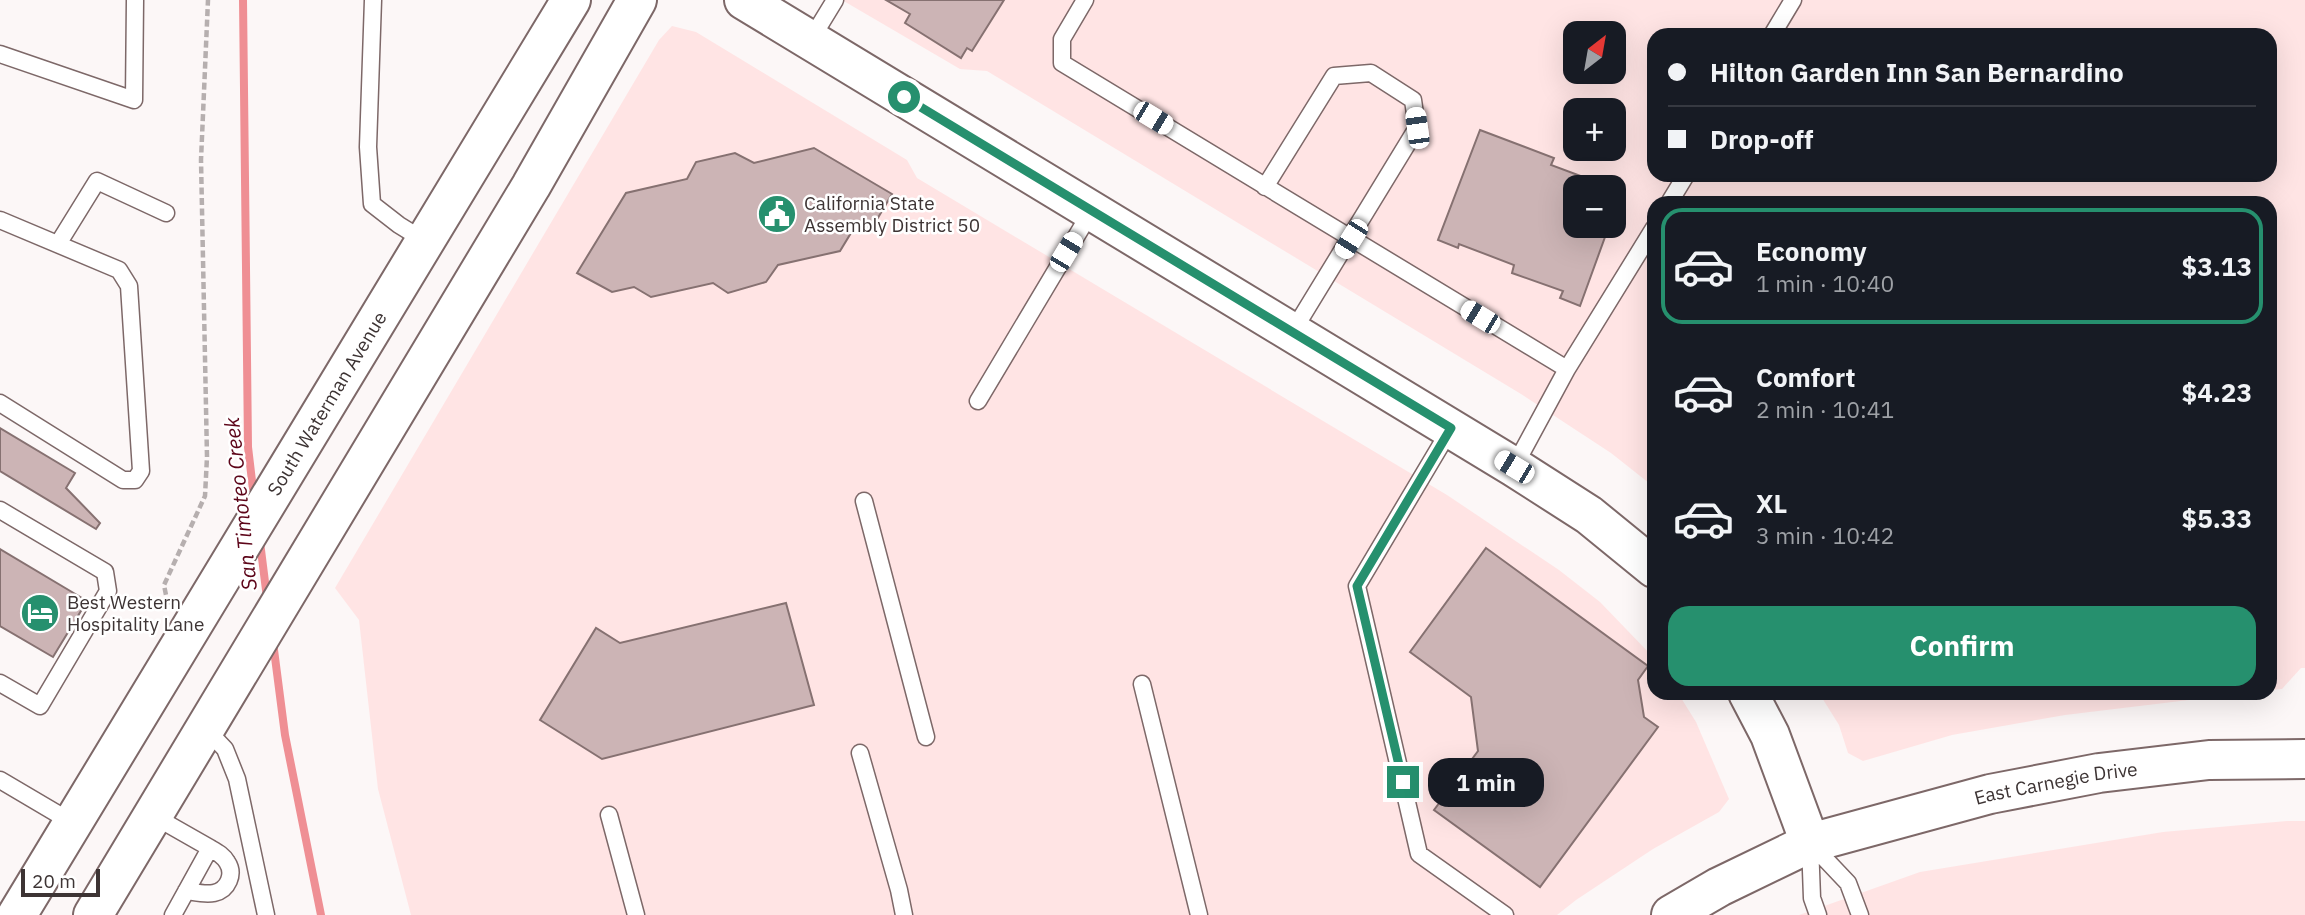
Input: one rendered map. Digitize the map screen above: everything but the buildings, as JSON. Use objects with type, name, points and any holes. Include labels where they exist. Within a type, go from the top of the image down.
[{"type":"main road","name":"South Waterman Avenue","points":[[17,915],[571,0]]},
{"type":"main road","points":[[93,915],[530,186],[637,0]]},
{"type":"main road","points":[[744,0],[1514,467],[1589,515],[1647,562]]},
{"type":"main road","points":[[1752,700],[1770,736],[1810,843]]},
{"type":"main road","name":"East Carnegie Drive","points":[[1671,915],[1719,887],[1810,843],[1990,794],[2099,773],[2210,760],[2305,759]]},
{"type":"lane","points":[[0,54],[134,100],[135,0]]},
{"type":"lane","points":[[373,0],[368,147],[372,204],[425,241]]},
{"type":"lane","points":[[810,41],[835,0]]},
{"type":"lane","points":[[1085,0],[1062,39],[1062,64],[1567,369]]},
{"type":"lane","points":[[1776,28],[1793,0]]},
{"type":"lane","points":[[1265,187],[1334,76],[1371,72],[1413,100],[1417,128],[1293,331]]},
{"type":"lane","points":[[58,244],[97,181],[166,213]]},
{"type":"lane","points":[[978,401],[1091,210]]},
{"type":"lane","points":[[0,220],[119,270],[129,286],[141,471],[135,480],[123,480],[0,403]]},
{"type":"lane","points":[[1514,467],[1567,369],[1647,239]]},
{"type":"lane","points":[[1451,428],[1357,586],[1419,854],[1505,915]]},
{"type":"lane","points":[[864,501],[926,737]]},
{"type":"lane","points":[[0,510],[105,572],[108,591],[40,706],[0,683]]},
{"type":"lane","points":[[1142,684],[1199,915]]},
{"type":"lane","points":[[204,728],[225,749],[237,779],[267,915]]},
{"type":"lane","points":[[860,753],[904,915]]},
{"type":"lane","points":[[0,780],[73,824]]},
{"type":"lane","points":[[152,815],[222,855],[229,865],[227,886],[219,892],[211,894],[186,891]]},
{"type":"lane","points":[[609,815],[636,915]]},
{"type":"lane","points":[[1810,843],[1812,898],[1818,915]]},
{"type":"lane","points":[[1810,843],[1848,883],[1860,915]]},
{"type":"lane","points":[[173,915],[210,848]]},
{"type":"path","points":[[188,632],[170,612],[164,585],[205,496],[207,457],[201,160],[208,0]]},
{"type":"shaded area","points":[[842,0],[2305,0],[2305,668],[2301,668],[2282,689],[2277,689],[2277,196],[1647,196],[1647,481],[1611,453],[1521,394],[987,71],[960,69]]},
{"type":"shaded area","points":[[672,26],[696,32],[907,160],[917,178],[1447,495],[1559,570],[1600,602],[1647,651],[1647,700],[1682,700],[1696,722],[1729,799],[1719,812],[1653,849],[1557,915],[411,915],[378,789],[359,620],[335,588],[659,40]]},
{"type":"shaded area","points":[[1823,700],[2189,700],[2065,715],[1952,735],[1863,761],[1848,753],[1839,725]]},
{"type":"shaded area","points":[[2305,821],[2305,915],[1799,915],[1920,872],[2163,832]]},
{"type":"waterway","name":"San Timoteo Creek","points":[[243,0],[248,447],[254,498]]},
{"type":"waterway","name":"San Timoteo Creek","points":[[260,542],[267,598]]},
{"type":"waterway","name":"San Timoteo Creek","points":[[273,642],[285,735],[321,915]]},
{"type":"place","name":"California State Assembly District 50","points":[[777,214]]},
{"type":"place","name":"Best Western Hospitality Lane","points":[[40,613]]},
{"type":"route","points":[[904,97],[1451,428],[1357,586],[1403,782]]}]
